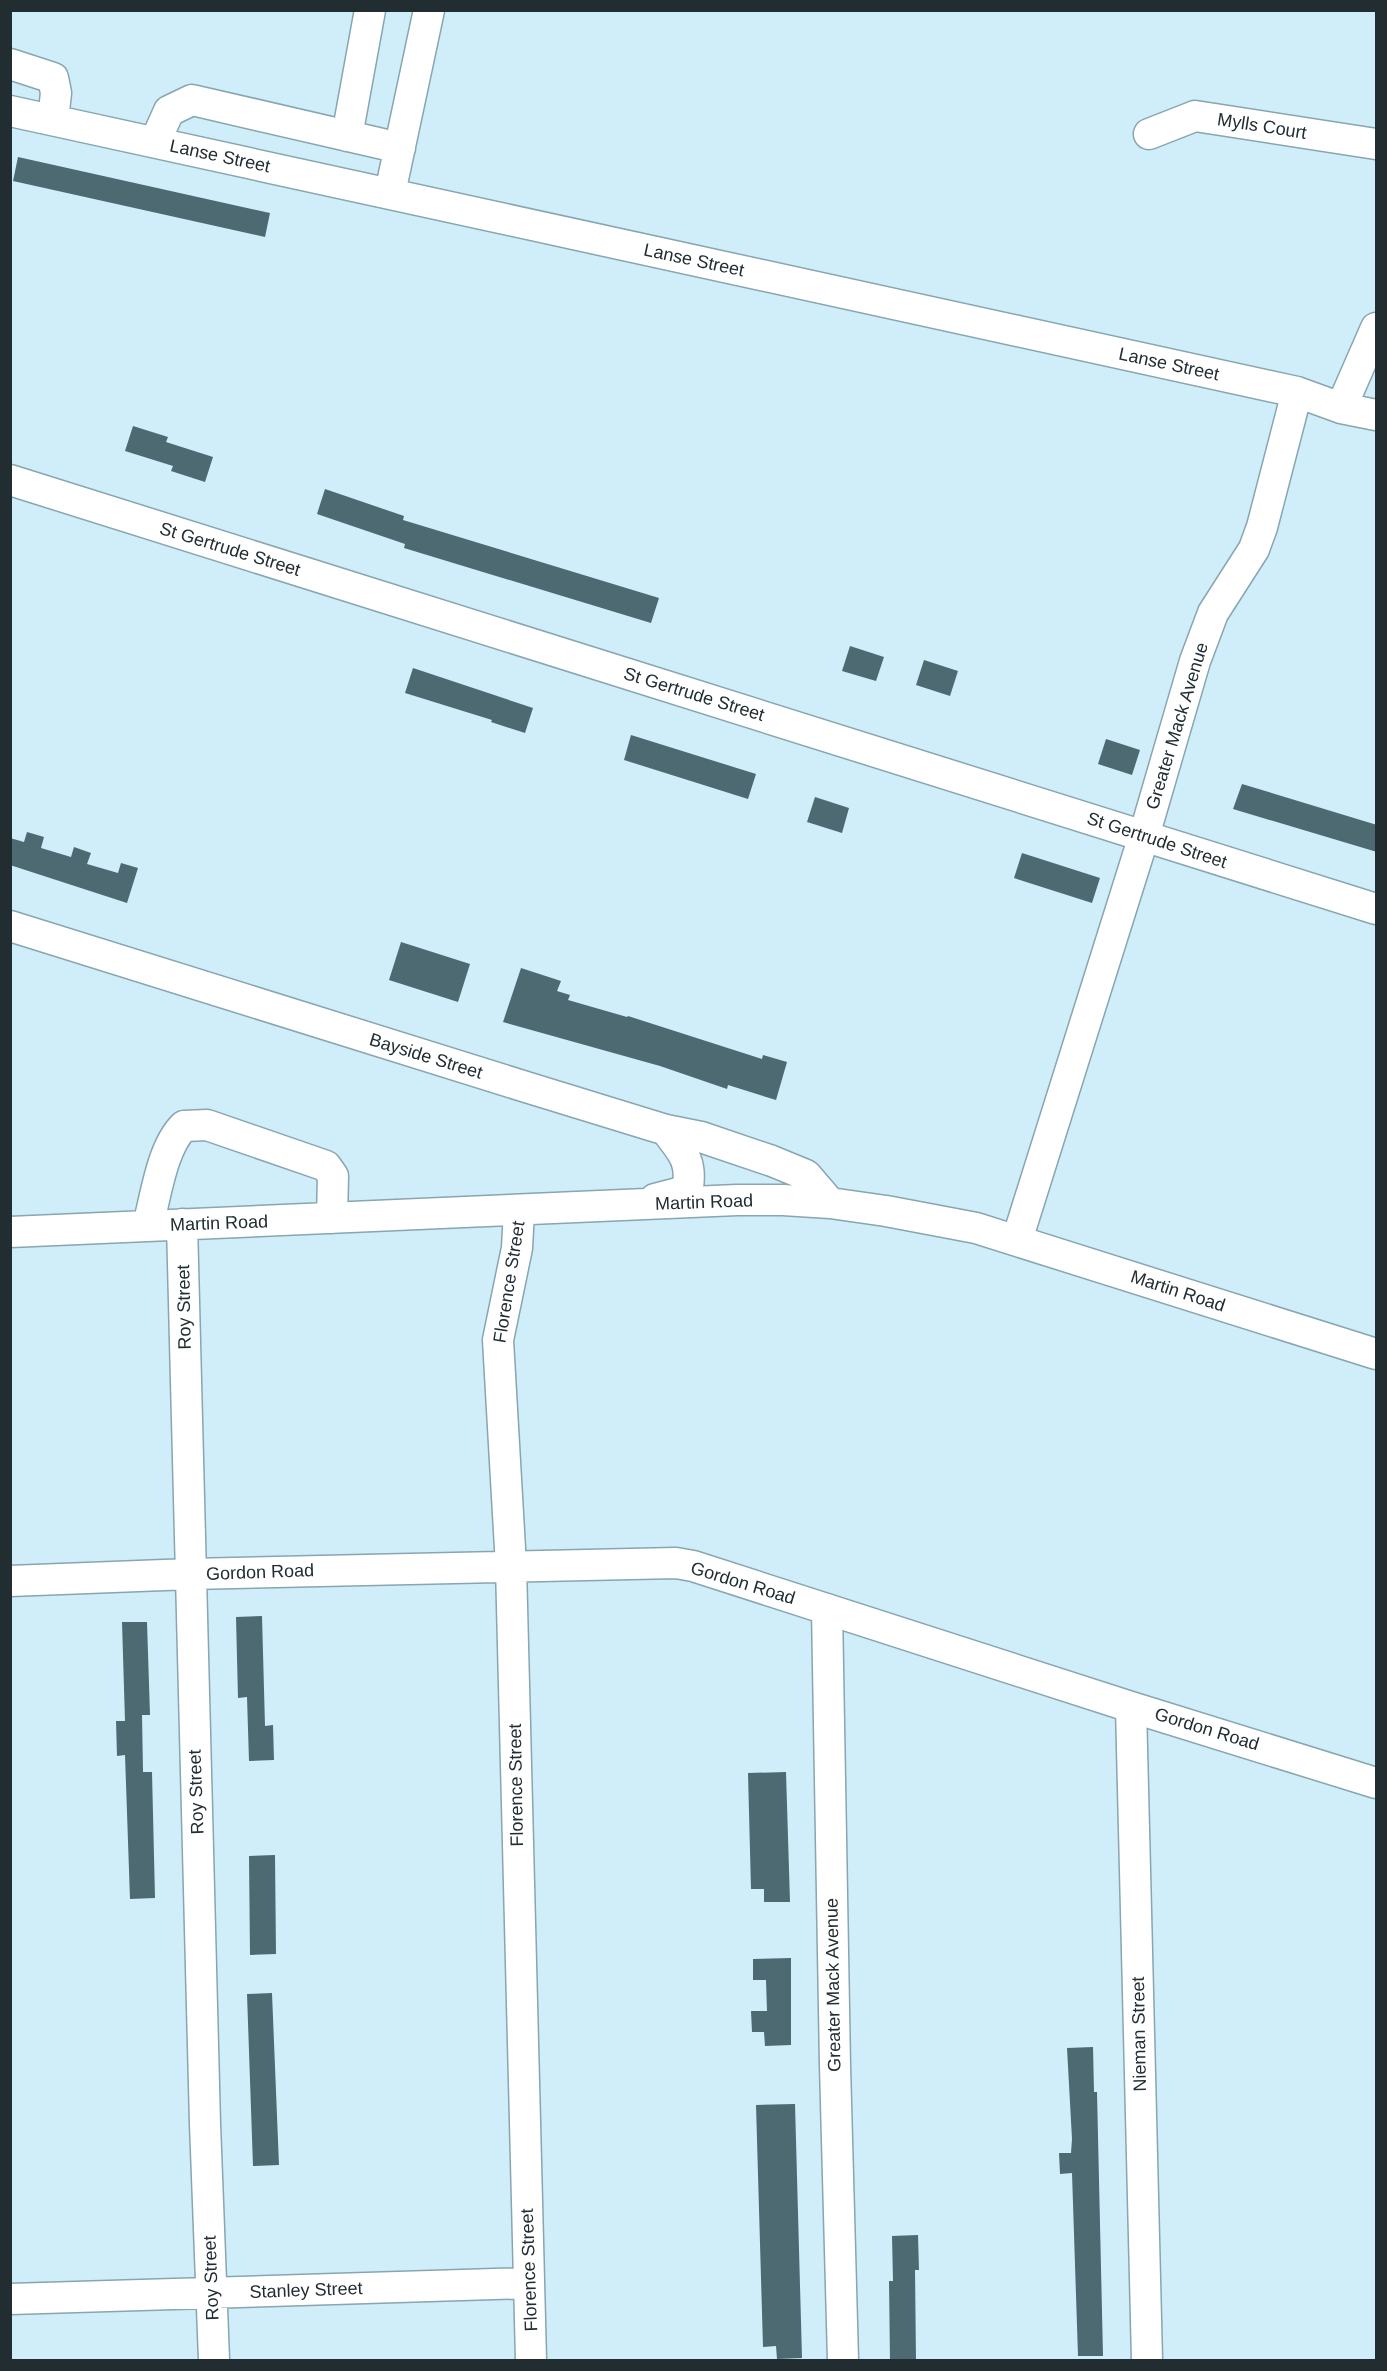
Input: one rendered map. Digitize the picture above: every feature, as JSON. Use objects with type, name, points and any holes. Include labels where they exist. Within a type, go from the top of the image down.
[{"type":"street","points":[[347,136],[370,10]]},
{"type":"street","points":[[390,194],[429,10]]},
{"type":"street","points":[[10,64],[52,78],[56,93],[52,120]]},
{"type":"street","points":[[155,142],[169,111],[192,100],[400,148]]},
{"type":"street","name":"Lanse Street","points":[[10,111],[1297,392],[1341,408],[1377,415]]},
{"type":"street","name":"Mylls Court","points":[[1149,134],[1195,116],[1377,144]]},
{"type":"street","points":[[1341,408],[1377,328]]},
{"type":"street","name":"Greater Mack Avenue","points":[[1017,1240],[1144,836],[1198,651],[1213,613],[1254,549],[1262,527],[1297,392]]},
{"type":"street","name":"St Gertrude Street","points":[[10,480],[1377,909]]},
{"type":"street","name":"Bayside Street","points":[[10,926],[666,1130],[701,1137],[806,1174],[830,1203]]},
{"type":"street","points":[[148,1225],[167,1154],[175,1135],[184,1126],[207,1125],[326,1166],[333,1176],[332,1218]]},
{"type":"street","points":[[618,1206],[663,1197],[688,1186],[690,1173],[688,1159],[666,1130]]},
{"type":"street","name":"Martin Road","points":[[10,1232],[760,1200],[830,1203],[931,1218],[976,1228],[1377,1354]]},
{"type":"street","name":"Florence Street","points":[[519,1211],[517,1248],[498,1340],[511,1566],[531,2361]]},
{"type":"street","name":"Roy Street","points":[[182,1224],[213,2361]]},
{"type":"street","name":"Gordon Road","points":[[10,1581],[190,1574],[676,1563],[693,1566],[1131,1707],[1377,1783]]},
{"type":"street","name":"Greater Mack Avenue","points":[[827,1609],[843,2361]]},
{"type":"street","name":"Nieman Street","points":[[1131,1707],[1147,2361]]},
{"type":"street","name":"Stanley Street","points":[[10,2299],[529,2283]]},
{"type":"building","points":[[18,157],[270,213],[265,237],[13,181]]},
{"type":"building","points":[[133,426],[168,437],[166,442],[213,457],[205,482],[171,471],[173,466],[125,451]]},
{"type":"building","points":[[325,489],[404,516],[403,520],[659,598],[651,623],[404,548],[405,544],[317,514]]},
{"type":"building","points":[[850,646],[884,657],[876,681],[842,671]]},
{"type":"building","points":[[924,660],[958,671],[950,696],[916,685]]},
{"type":"building","points":[[413,668],[533,708],[525,733],[491,722],[492,720],[405,693]]},
{"type":"building","points":[[631,735],[756,774],[748,799],[624,760]]},
{"type":"building","points":[[1106,739],[1140,750],[1132,775],[1098,764]]},
{"type":"building","points":[[1242,784],[1377,825],[1377,852],[1233,809]]},
{"type":"building","points":[[815,797],[849,808],[842,833],[807,822]]},
{"type":"building","points":[[27,832],[44,837],[41,848],[71,857],[74,847],[91,853],[87,864],[118,873],[121,863],[138,868],[127,903],[10,865],[10,838],[24,842]]},
{"type":"building","points":[[1022,853],[1100,878],[1092,903],[1014,878]]},
{"type":"building","points":[[401,942],[470,964],[458,1002],[389,980]]},
{"type":"building","points":[[521,968],[561,981],[557,991],[570,995],[568,1000],[628,1016],[762,1059],[763,1055],[787,1062],[776,1100],[728,1085],[727,1089],[660,1066],[503,1022]]},
{"type":"building","points":[[262,1616],[265,1726],[273,1725],[274,1760],[249,1761],[247,1697],[238,1698],[236,1617]]},
{"type":"building","points":[[122,1622],[147,1622],[150,1715],[142,1715],[143,1772],[152,1772],[155,1898],[130,1899],[125,1755],[117,1756],[116,1721],[125,1721]]},
{"type":"building","points":[[786,1772],[790,1902],[764,1902],[764,1889],[751,1889],[748,1773]]},
{"type":"building","points":[[275,1855],[276,1954],[250,1955],[249,1856]]},
{"type":"building","points":[[791,1958],[791,2045],[765,2046],[764,2032],[752,2032],[751,2011],[767,2011],[766,1980],[753,1980],[753,1959]]},
{"type":"building","points":[[272,1993],[279,2165],[253,2166],[247,1994]]},
{"type":"building","points":[[1093,2047],[1094,2092],[1097,2092],[1103,2356],[1078,2356],[1072,2173],[1060,2174],[1059,2153],[1071,2153],[1067,2048]]},
{"type":"building","points":[[795,2104],[802,2358],[777,2359],[776,2346],[763,2347],[756,2105]]},
{"type":"building","points":[[918,2235],[919,2270],[915,2270],[916,2361],[890,2361],[889,2281],[893,2281],[892,2236]]}]
